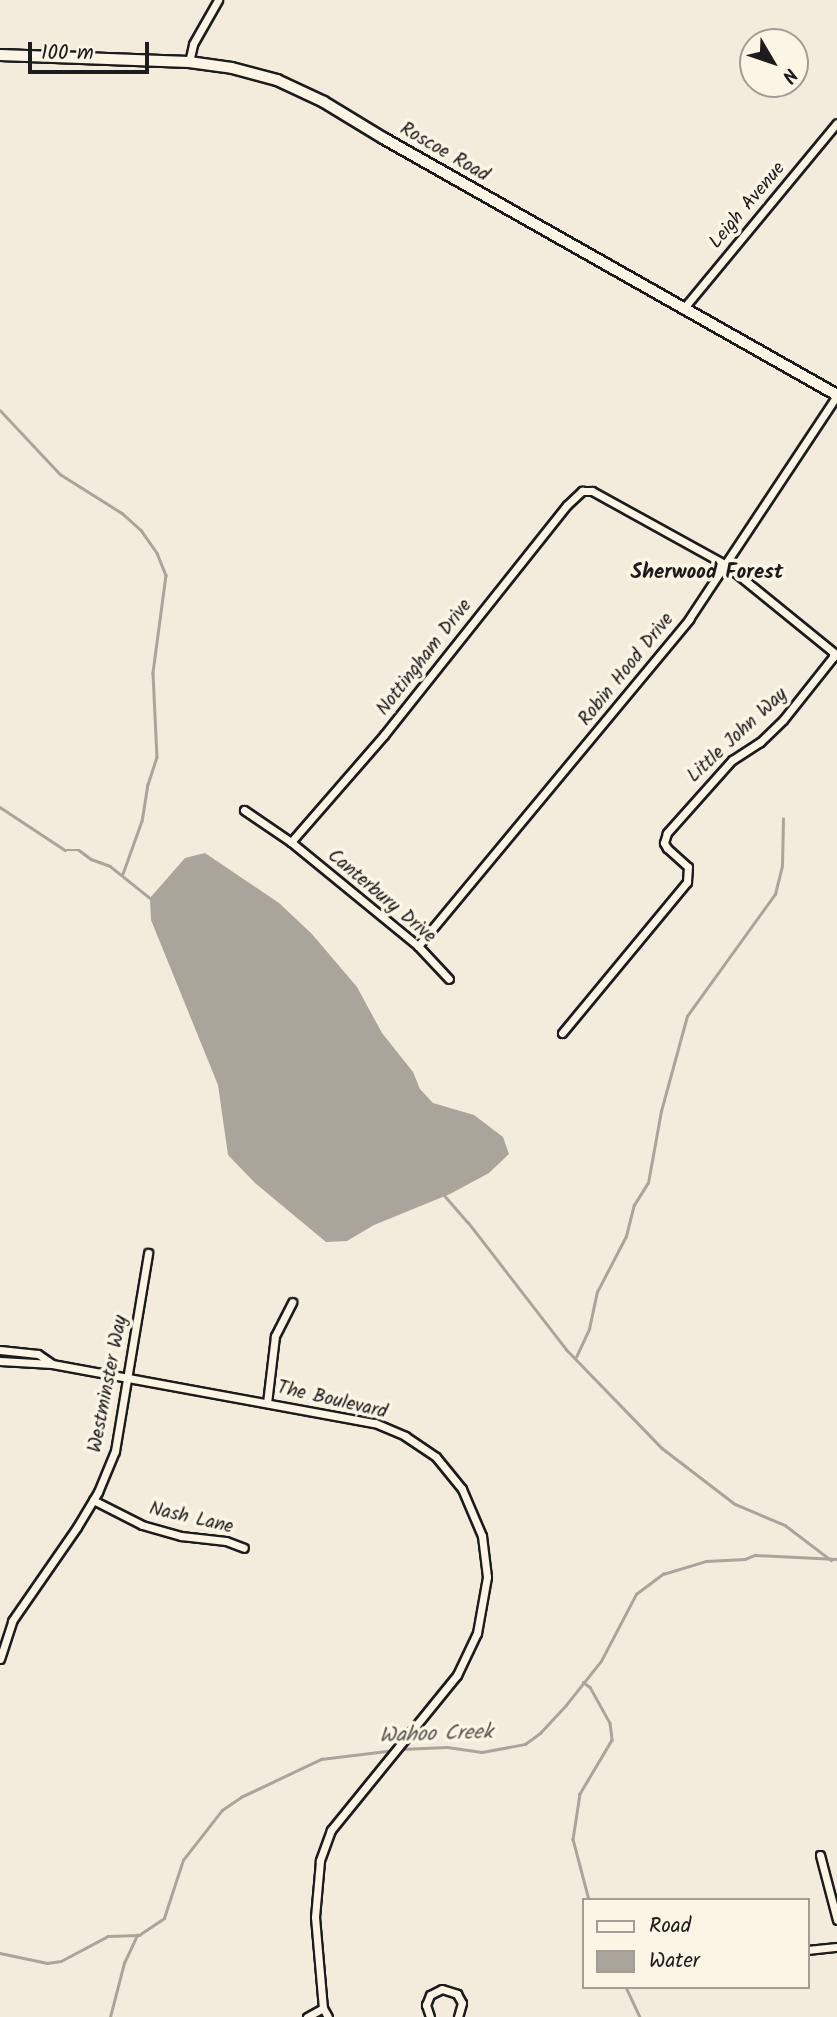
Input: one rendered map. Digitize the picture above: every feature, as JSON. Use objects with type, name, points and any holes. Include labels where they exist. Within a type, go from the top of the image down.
[{"type":"main road","name":"Roscoe Road","points":[[0,55],[188,62],[232,68],[277,80],[324,102],[837,395]]},
{"type":"street","points":[[188,62],[193,44],[218,0]]},
{"type":"street","name":"Leigh Avenue","points":[[683,309],[837,123]]},
{"type":"street","name":"Robin Hood Drive","points":[[418,946],[602,727],[689,618],[837,395]]},
{"type":"street","name":"Nottingham Drive","points":[[291,842],[384,735],[567,505],[582,491],[592,491],[726,565]]},
{"type":"street","name":"Little John Way","points":[[562,1033],[687,882],[688,867],[667,848],[664,843],[667,833],[732,760],[760,742],[783,720],[833,657],[833,652],[726,565]]},
{"type":"street","name":"Canterbury Drive","points":[[244,810],[291,842],[418,946],[449,979]]},
{"type":"street","name":"Westminster Way","points":[[0,1659],[12,1621],[93,1500],[115,1451],[148,1253]]},
{"type":"street","points":[[267,1402],[275,1336],[292,1302]]},
{"type":"street","name":"The Boulevard","points":[[0,1350],[38,1354],[52,1364]]},
{"type":"street","name":"The Boulevard","points":[[0,1361],[52,1364],[376,1423],[405,1436],[436,1457],[462,1489],[482,1536],[487,1577],[477,1633],[457,1675],[331,1830],[320,1861],[315,1917],[323,2008],[328,2017]]},
{"type":"street","name":"Nash Lane","points":[[93,1500],[142,1525],[181,1536],[226,1541],[244,1548]]},
{"type":"street","points":[[820,1855],[837,1920]]},
{"type":"street","points":[[809,1950],[837,1947]]},
{"type":"street","points":[[430,2017],[426,2005],[430,1995],[442,1989],[457,1994],[462,2003],[458,2017]]},
{"type":"street","points":[[307,2017],[323,2008]]},
{"type":"water","points":[[205,853],[279,903],[312,934],[357,987],[382,1033],[413,1072],[420,1089],[433,1103],[474,1115],[503,1137],[509,1154],[489,1173],[450,1194],[374,1225],[347,1241],[326,1242],[255,1183],[228,1155],[218,1085],[151,920],[150,898],[185,858]]},
{"type":"waterway","points":[[0,410],[60,474],[122,513],[141,530],[157,553],[166,575],[153,673],[157,757],[148,784],[142,821],[123,874]]},
{"type":"waterway","points":[[0,807],[65,850],[79,850],[91,859],[110,866],[150,898]]},
{"type":"waterway","points":[[576,1357],[589,1329],[597,1292],[626,1236],[634,1205],[648,1183],[661,1111],[687,1016],[775,894],[782,866],[783,819]]},
{"type":"waterway","points":[[445,1196],[566,1349],[662,1448],[735,1504],[785,1525],[831,1560]]},
{"type":"waterway","name":"Wahoo Creek","points":[[401,1749],[447,1747],[482,1752],[525,1744],[540,1733],[566,1705],[601,1661],[636,1594],[663,1574],[706,1561],[745,1559],[755,1555],[837,1559]]},
{"type":"waterway","points":[[583,1682],[590,1687],[610,1723],[612,1740],[580,1794],[573,1839],[588,1898]]},
{"type":"waterway","name":"Wahoo Creek","points":[[0,1953],[47,1963],[61,1961],[108,1936],[139,1935],[164,1918],[183,1860],[222,1810],[241,1797],[321,1759],[394,1750]]},
{"type":"waterway","points":[[110,2017],[124,1963],[137,1935]]},
{"type":"waterway","points":[[627,1989],[640,2017]]},
{"type":"district","name":"Sherwood Forest","points":[[707,573]]}]
